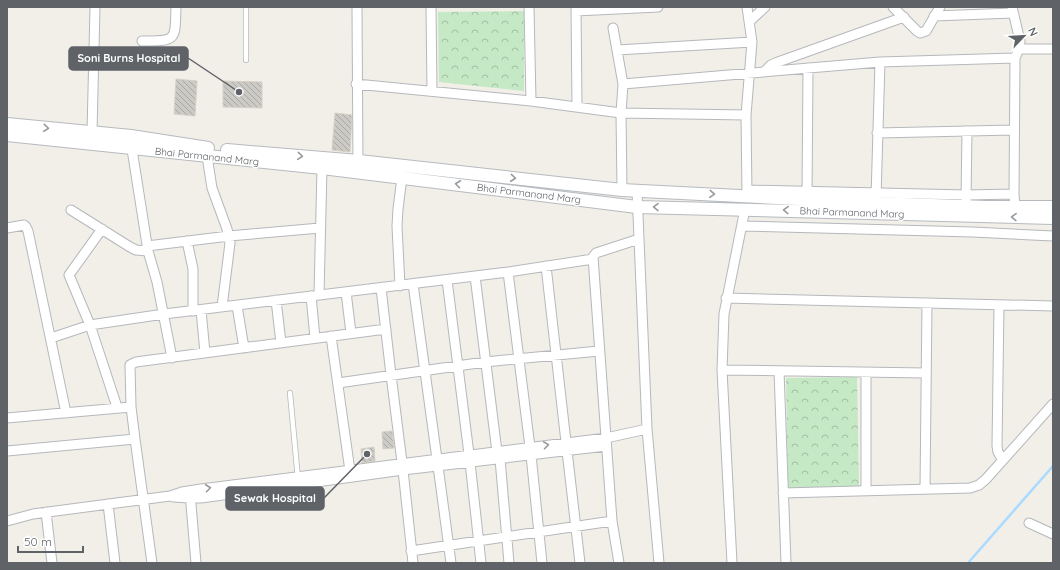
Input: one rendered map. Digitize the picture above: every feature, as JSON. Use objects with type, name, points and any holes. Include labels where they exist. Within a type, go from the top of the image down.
[{"type":"street","points":[[90,138],[95,7]]},
{"type":"street","points":[[142,41],[168,40],[172,36],[175,32],[176,7]]},
{"type":"street","points":[[357,7],[356,84],[358,167]]},
{"type":"street","points":[[431,7],[432,92]]},
{"type":"street","points":[[529,7],[531,101]]},
{"type":"street","points":[[577,107],[576,9],[658,7]]},
{"type":"street","points":[[746,7],[750,21],[752,42],[746,115],[747,193]]},
{"type":"street","points":[[750,21],[765,7]]},
{"type":"street","points":[[893,7],[917,31],[924,33],[940,7]]},
{"type":"street","points":[[934,16],[1012,10],[1020,41],[1019,49],[1015,58],[1015,207]]},
{"type":"street","points":[[764,72],[771,65],[778,62],[904,18]]},
{"type":"street","points":[[613,28],[623,84],[621,113],[622,190]]},
{"type":"street","points":[[617,50],[752,42]]},
{"type":"street","points":[[1019,49],[1053,49]]},
{"type":"street","points":[[623,84],[880,62],[1015,58]]},
{"type":"street","points":[[876,198],[880,62]]},
{"type":"street","points":[[807,196],[808,68]]},
{"type":"street","points":[[356,84],[531,101],[621,113],[746,115]]},
{"type":"street","name":"Bhai Parmanand Marg","points":[[7,124],[90,138],[131,148],[322,168],[358,167],[402,178],[637,207],[1053,218]]},
{"type":"street","points":[[877,133],[1014,130]]},
{"type":"street","points":[[967,131],[966,200],[1014,194]]},
{"type":"street","name":"Bhai Parmanand Marg","points":[[7,135],[90,138],[131,136],[200,147],[358,167],[636,191],[966,200],[1015,207],[1053,207]]},
{"type":"street","points":[[131,136],[131,148],[147,249],[157,282],[172,358]]},
{"type":"street","points":[[208,156],[212,188],[229,236],[230,249],[222,307]]},
{"type":"street","points":[[314,338],[322,168]]},
{"type":"street","points":[[400,286],[397,226],[402,178]]},
{"type":"street","points":[[636,191],[647,429],[659,563]]},
{"type":"street","points":[[732,563],[722,370],[724,314],[745,209]]},
{"type":"street","points":[[71,210],[136,250],[187,241],[320,228]]},
{"type":"street","points":[[7,228],[24,225],[28,231],[66,412]]},
{"type":"street","points":[[742,226],[973,232],[1053,236]]},
{"type":"street","points":[[102,229],[69,275],[90,325],[117,407]]},
{"type":"street","points":[[619,563],[612,521],[593,259],[596,253],[639,239]]},
{"type":"street","points":[[187,241],[193,269],[197,310],[205,353]]},
{"type":"street","points":[[50,338],[90,325],[164,314],[447,280],[593,259]]},
{"type":"street","points":[[546,266],[580,563]]},
{"type":"street","points":[[508,272],[542,563]]},
{"type":"street","points":[[475,276],[498,455],[509,563]]},
{"type":"street","points":[[447,280],[470,459],[481,563]]},
{"type":"street","points":[[413,284],[451,563]]},
{"type":"street","points":[[381,288],[390,376],[403,467],[413,563]]},
{"type":"street","points":[[346,292],[351,334]]},
{"type":"street","points":[[726,298],[1053,306]]},
{"type":"street","points":[[276,300],[280,343]]},
{"type":"street","points":[[925,488],[927,303]]},
{"type":"street","points":[[999,305],[997,446],[998,452],[1003,460]]},
{"type":"street","points":[[238,306],[244,348]]},
{"type":"street","points":[[152,563],[131,407],[130,365],[136,362],[386,329]]},
{"type":"street","points":[[331,336],[350,471]]},
{"type":"street","points":[[338,383],[485,362],[599,351]]},
{"type":"street","points":[[722,370],[926,373]]},
{"type":"street","points":[[779,371],[782,493],[786,563]]},
{"type":"street","points":[[866,372],[866,490]]},
{"type":"street","points":[[782,493],[970,488],[979,485],[986,479],[1053,404]]},
{"type":"street","points":[[7,417],[131,407]]},
{"type":"street","points":[[7,521],[46,512],[606,442],[647,429]]},
{"type":"street","points":[[7,451],[135,439]]},
{"type":"street","points":[[330,476],[350,471],[403,467]]},
{"type":"street","points":[[190,494],[196,563]]},
{"type":"street","points":[[108,504],[115,563]]},
{"type":"street","points":[[46,512],[52,563]]},
{"type":"street","points":[[411,551],[612,521]]},
{"type":"street","points":[[1029,523],[1053,534]]},
{"type":"lane","points":[[246,7],[246,60]]},
{"type":"lane","points":[[290,393],[298,481]]},
{"type":"green space","points":[[524,11],[524,91],[439,82],[438,12]]},
{"type":"green space","points":[[857,377],[859,486],[788,488],[786,378]]},
{"type":"building","points":[[176,79],[197,81],[195,116],[174,114]]},
{"type":"building","points":[[223,81],[262,82],[262,108],[223,107]]},
{"type":"building","points":[[335,113],[352,115],[350,152],[332,150]]},
{"type":"building","points":[[392,431],[394,448],[383,449],[382,432]]},
{"type":"building","points":[[374,447],[375,461],[362,463],[361,449]]},
{"type":"waterway","points":[[968,563],[1053,466]]},
{"type":"place","name":"Soni Burns Hospital","points":[[239,92]]},
{"type":"place","name":"Sewak Hospital","points":[[367,454]]}]
